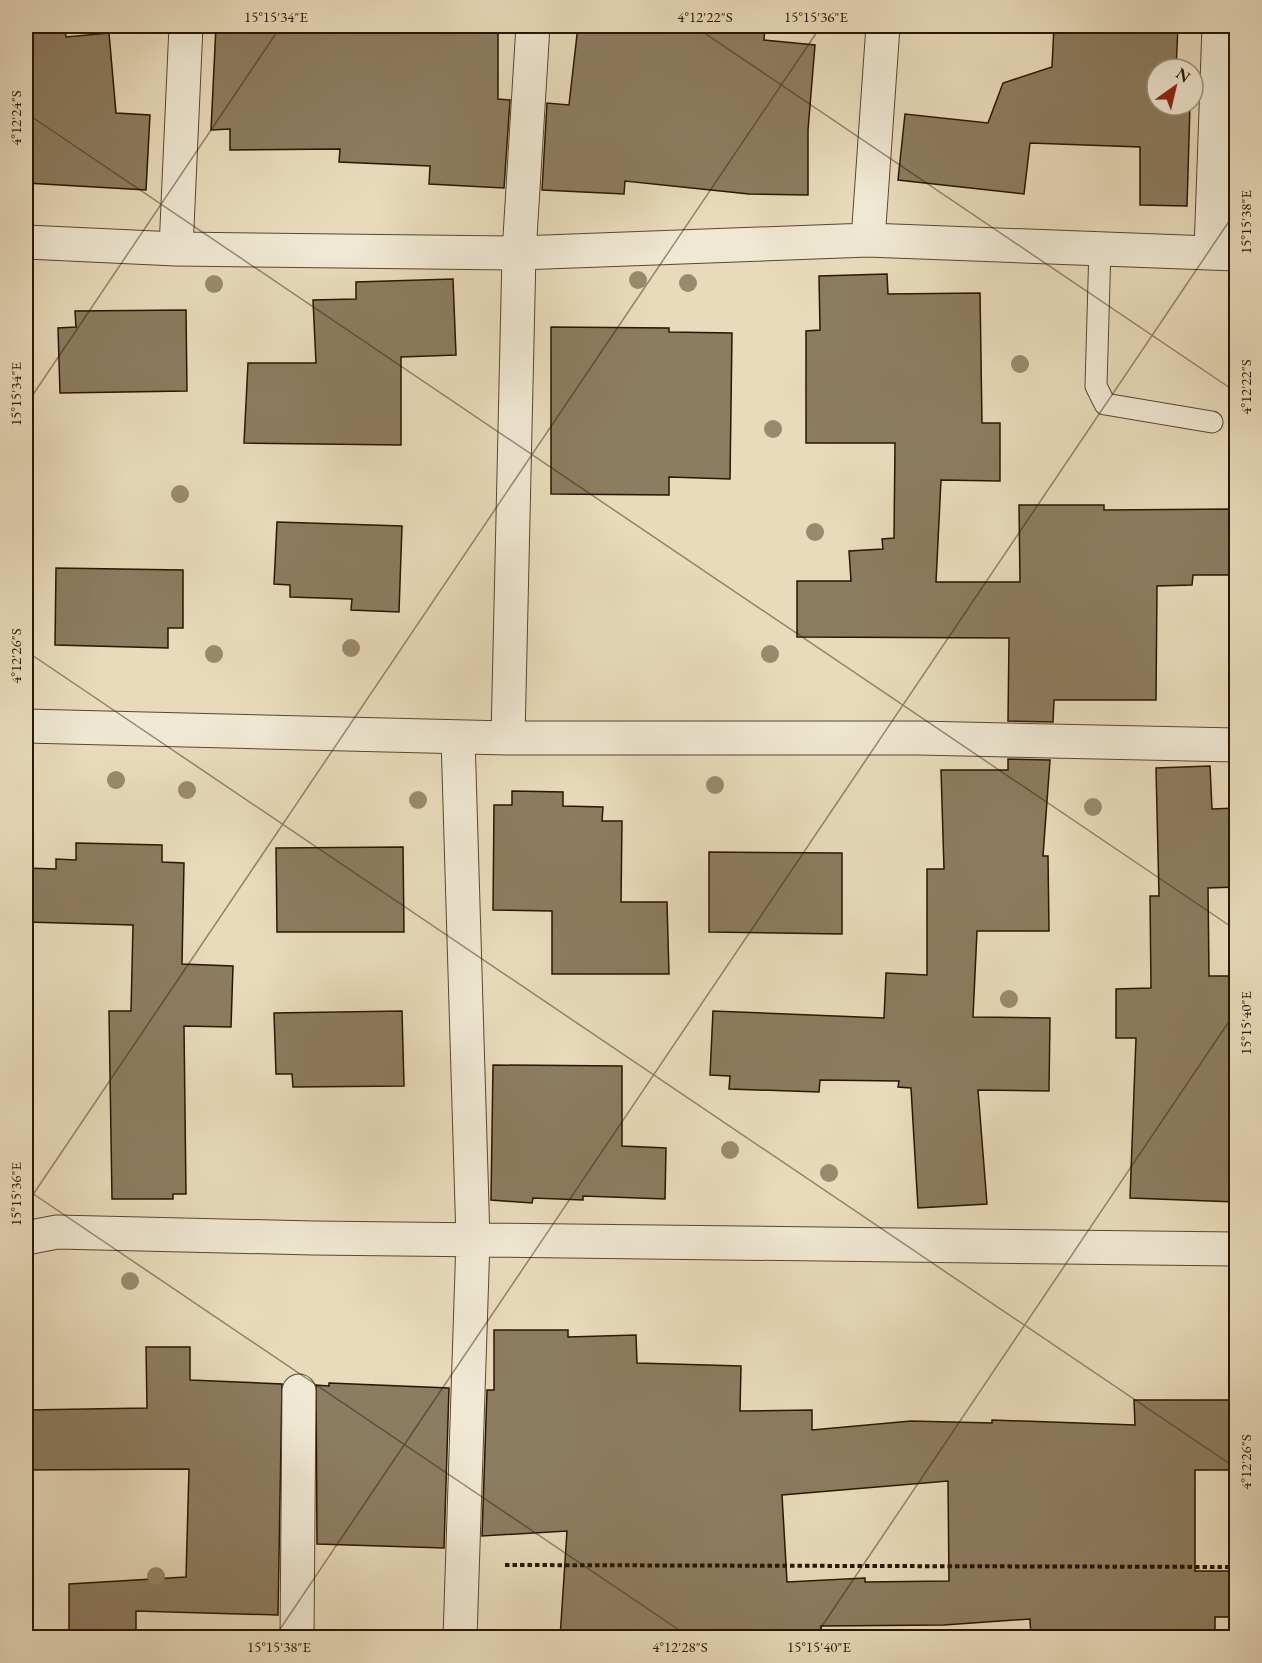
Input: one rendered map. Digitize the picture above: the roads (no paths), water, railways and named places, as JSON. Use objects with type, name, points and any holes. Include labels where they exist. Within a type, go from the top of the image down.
[{"type":"street","points":[[176,249],[186,26]]},
{"type":"street","points":[[508,738],[519,253],[533,26]]},
{"type":"street","points":[[868,240],[883,26]]},
{"type":"street","points":[[26,242],[176,249],[519,253],[868,240],[1224,252],[1219,26]]},
{"type":"street","points":[[26,726],[508,738],[919,738],[1236,745]]},
{"type":"street","points":[[458,737],[473,1240],[460,1638]]},
{"type":"street","points":[[26,1238],[57,1232],[473,1240],[1236,1249]]},
{"type":"street","points":[[297,1638],[299,1391]]},
{"type":"lane","points":[[1100,248],[1096,386],[1105,404],[1212,422]]}]
